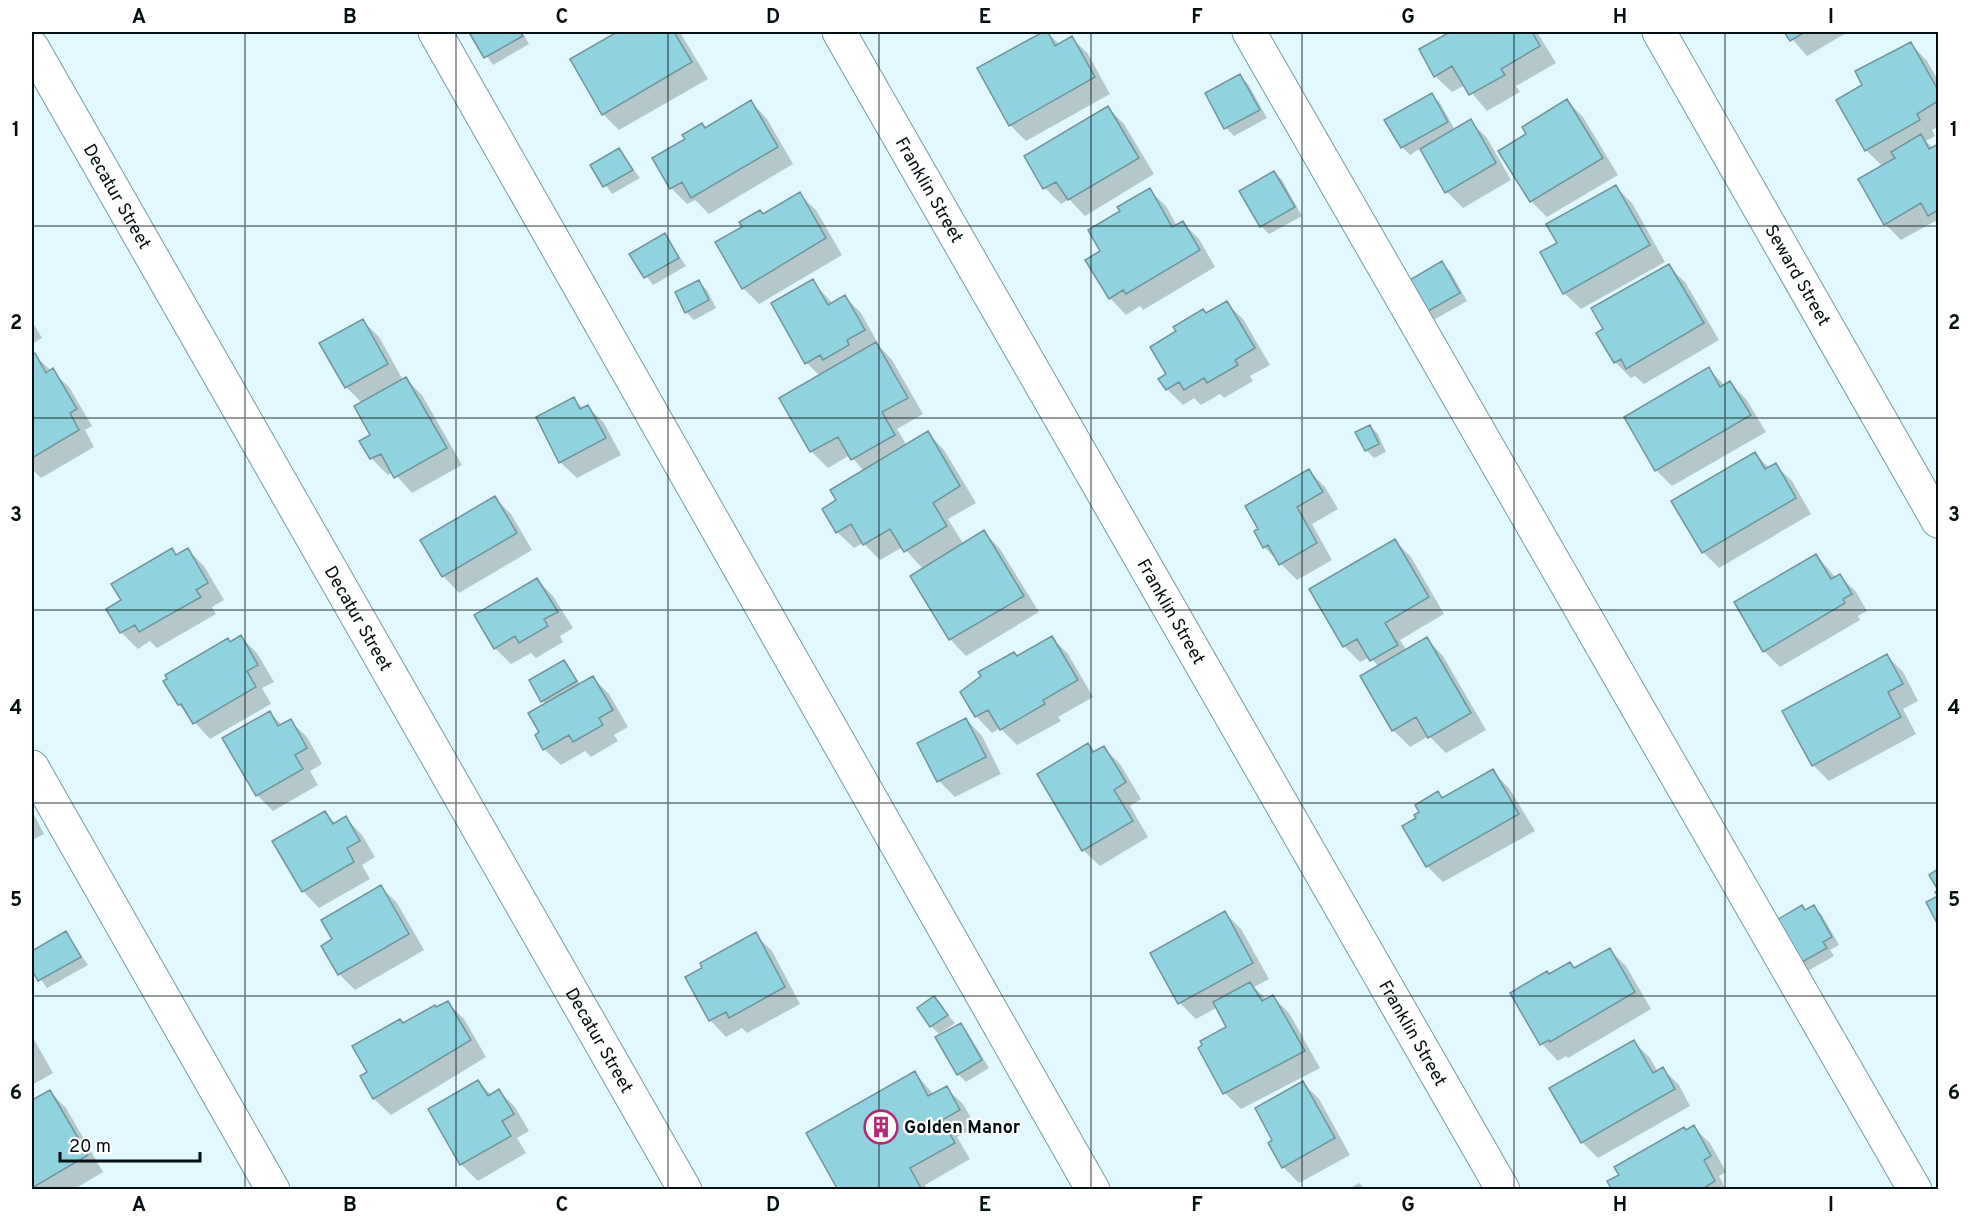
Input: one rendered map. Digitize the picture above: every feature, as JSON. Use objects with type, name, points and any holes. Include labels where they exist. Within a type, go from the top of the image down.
[{"type":"street","points":[[435,32],[1093,1190]]},
{"type":"street","name":"Franklin Street","points":[[839,32],[1503,1190]]},
{"type":"street","points":[[1249,32],[1915,1190]]},
{"type":"street","name":"Seward Street","points":[[1659,32],[1938,521]]},
{"type":"street","name":"Decatur Street","points":[[32,47],[685,1190]]},
{"type":"street","points":[[32,767],[273,1190]]},
{"type":"building","points":[[520,32],[523,36],[484,58],[470,34]]},
{"type":"building","points":[[617,32],[674,32],[692,62],[602,115],[570,59]]},
{"type":"building","points":[[1043,32],[1048,32],[1055,46],[1072,36],[1095,77],[1009,126],[977,68]]},
{"type":"building","points":[[1450,32],[1532,32],[1540,46],[1501,69],[1505,75],[1469,95],[1452,66],[1434,77],[1419,49]]},
{"type":"building","points":[[1784,32],[1805,32],[1790,41]]},
{"type":"building","points":[[1911,42],[1938,90],[1938,101],[1917,114],[1920,120],[1865,151],[1836,100],[1862,85],[1855,71]]},
{"type":"building","points":[[1240,74],[1260,110],[1224,129],[1205,93]]},
{"type":"building","points":[[1432,93],[1448,122],[1401,148],[1384,120]]},
{"type":"building","points":[[1567,99],[1603,158],[1530,202],[1498,151],[1526,134],[1522,127]]},
{"type":"building","points":[[751,100],[778,147],[691,198],[682,182],[670,189],[652,158],[685,139],[682,135],[702,123],[705,128]]},
{"type":"building","points":[[1108,106],[1139,158],[1068,200],[1056,182],[1043,189],[1024,156]]},
{"type":"building","points":[[1471,119],[1496,163],[1445,193],[1420,149]]},
{"type":"building","points":[[1921,134],[1929,149],[1938,144],[1938,210],[1928,216],[1921,203],[1884,225],[1858,179],[1895,158],[1891,152]]},
{"type":"building","points":[[619,148],[633,170],[603,187],[590,165]]},
{"type":"building","points":[[1274,171],[1295,207],[1260,227],[1239,191]]},
{"type":"building","points":[[1616,185],[1650,245],[1563,294],[1540,252],[1557,243],[1546,224]]},
{"type":"building","points":[[1150,188],[1172,227],[1183,221],[1200,250],[1126,294],[1123,290],[1109,299],[1085,260],[1100,251],[1088,230],[1120,211],[1117,207]]},
{"type":"building","points":[[800,192],[826,238],[742,289],[715,242],[742,227],[739,222],[760,210],[763,214]]},
{"type":"building","points":[[665,233],[679,258],[644,278],[629,254]]},
{"type":"building","points":[[1442,261],[1460,293],[1421,315],[1403,284]]},
{"type":"building","points":[[1669,264],[1704,323],[1626,369],[1621,359],[1614,363],[1596,333],[1603,329],[1591,308]]},
{"type":"building","points":[[813,279],[828,305],[845,295],[865,330],[847,340],[849,345],[823,360],[820,355],[805,364],[771,303]]},
{"type":"building","points":[[699,280],[709,300],[685,313],[675,292]]},
{"type":"building","points":[[1227,301],[1255,348],[1235,360],[1238,365],[1207,383],[1204,378],[1184,390],[1179,382],[1166,390],[1158,379],[1166,374],[1150,347],[1176,331],[1173,327],[1203,309],[1206,313]]},
{"type":"building","points":[[363,319],[388,364],[345,388],[319,343]]},
{"type":"building","points":[[876,342],[908,398],[882,412],[895,435],[851,460],[838,437],[810,452],[779,398]]},
{"type":"building","points":[[35,353],[46,373],[53,368],[77,409],[70,413],[79,430],[32,458],[32,355]]},
{"type":"building","points":[[1709,367],[1720,387],[1730,381],[1751,415],[1655,471],[1624,417]]},
{"type":"building","points":[[406,377],[447,448],[394,478],[381,454],[370,459],[359,441],[370,435],[354,406]]},
{"type":"building","points":[[574,397],[580,409],[588,405],[606,438],[559,463],[536,417]]},
{"type":"building","points":[[1370,425],[1379,444],[1365,451],[1355,432]]},
{"type":"building","points":[[928,431],[960,486],[933,503],[947,526],[904,552],[890,529],[863,545],[851,524],[836,533],[822,509],[836,500],[830,490]]},
{"type":"building","points":[[1755,452],[1765,469],[1776,463],[1796,498],[1702,553],[1671,501]]},
{"type":"building","points":[[1309,469],[1323,492],[1297,507],[1317,543],[1279,565],[1268,545],[1263,548],[1254,531],[1258,529],[1245,506]]},
{"type":"building","points":[[495,496],[517,533],[442,577],[420,540]]},
{"type":"building","points":[[984,530],[1024,596],[949,640],[910,576]]},
{"type":"building","points":[[1395,539],[1429,597],[1385,623],[1398,645],[1370,661],[1357,639],[1343,647],[1309,589]]},
{"type":"building","points":[[172,548],[176,555],[188,548],[208,583],[196,590],[201,597],[139,632],[135,625],[120,633],[106,609],[121,600],[111,584]]},
{"type":"building","points":[[1816,554],[1831,579],[1840,574],[1852,594],[1843,599],[1845,603],[1763,652],[1734,602]]},
{"type":"building","points":[[537,578],[558,612],[544,619],[548,626],[519,643],[515,636],[494,649],[474,615]]},
{"type":"building","points":[[241,635],[258,665],[247,671],[256,687],[193,724],[163,681],[167,679],[165,675],[228,638],[230,642]]},
{"type":"building","points":[[1052,636],[1078,680],[1043,700],[1045,704],[1000,730],[988,710],[975,717],[960,692],[981,676],[978,672],[1014,652],[1017,656]]},
{"type":"building","points":[[1427,637],[1471,713],[1428,738],[1416,717],[1392,731],[1360,676]]},
{"type":"building","points":[[1887,654],[1903,684],[1888,692],[1901,717],[1812,766],[1782,711]]},
{"type":"building","points":[[564,660],[577,681],[541,702],[529,680]]},
{"type":"building","points":[[593,676],[613,710],[599,718],[603,725],[573,742],[569,735],[543,750],[535,735],[539,732],[528,713]]},
{"type":"building","points":[[270,711],[278,726],[291,719],[307,748],[295,755],[303,769],[256,796],[222,738]]},
{"type":"building","points":[[966,718],[986,757],[937,782],[917,743]]},
{"type":"building","points":[[1088,743],[1093,752],[1104,746],[1126,782],[1114,790],[1133,821],[1082,851],[1037,774]]},
{"type":"building","points":[[1493,769],[1519,814],[1426,867],[1402,826],[1416,818],[1414,815],[1419,812],[1415,805],[1438,791],[1442,798]]},
{"type":"building","points":[[325,811],[333,824],[346,816],[360,841],[347,848],[354,862],[302,892],[272,841]]},
{"type":"building","points":[[1938,869],[1938,890],[1929,875]]},
{"type":"building","points":[[381,885],[409,934],[338,975],[321,946],[332,939],[321,920]]},
{"type":"building","points":[[1938,896],[1938,925],[1926,902]]},
{"type":"building","points":[[1802,905],[1805,910],[1814,905],[1832,937],[1823,942],[1827,948],[1795,966],[1770,924]]},
{"type":"building","points":[[1225,911],[1253,963],[1178,1004],[1150,953]]},
{"type":"building","points":[[66,931],[81,957],[38,981],[32,970],[32,951]]},
{"type":"building","points":[[756,932],[785,987],[729,1018],[726,1012],[709,1021],[685,977],[702,968],[700,963]]},
{"type":"building","points":[[1610,948],[1635,992],[1550,1042],[1549,1040],[1540,1045],[1510,993],[1547,971],[1549,974],[1570,962],[1574,968]]},
{"type":"building","points":[[1250,982],[1262,1001],[1273,995],[1305,1051],[1223,1094],[1198,1048],[1202,1045],[1200,1041],[1226,1027],[1213,1002]]},
{"type":"building","points":[[934,996],[948,1015],[930,1027],[917,1008]]},
{"type":"building","points":[[448,1001],[471,1040],[373,1099],[360,1076],[367,1072],[352,1046],[400,1019],[403,1023],[435,1005],[436,1007]]},
{"type":"building","points":[[961,1023],[982,1060],[957,1075],[935,1037]]},
{"type":"building","points":[[1634,1040],[1653,1073],[1663,1067],[1675,1089],[1581,1143],[1549,1088]]},
{"type":"building","name":"Golden Manor","points":[[915,1071],[928,1096],[947,1086],[960,1110],[942,1120],[955,1143],[910,1168],[922,1190],[838,1190],[806,1133]]},
{"type":"building","points":[[478,1080],[488,1096],[499,1089],[514,1114],[502,1121],[511,1136],[460,1165],[428,1109]]},
{"type":"building","points":[[1303,1081],[1335,1138],[1282,1168],[1268,1143],[1272,1140],[1255,1108]]},
{"type":"building","points":[[50,1090],[88,1155],[32,1188],[32,1100]]},
{"type":"building","points":[[1694,1125],[1711,1156],[1704,1160],[1715,1181],[1701,1190],[1612,1190],[1607,1181],[1619,1175],[1614,1167],[1684,1127],[1686,1130]]},
{"type":"place","name":"Golden Manor","points":[[881,1127]]}]
